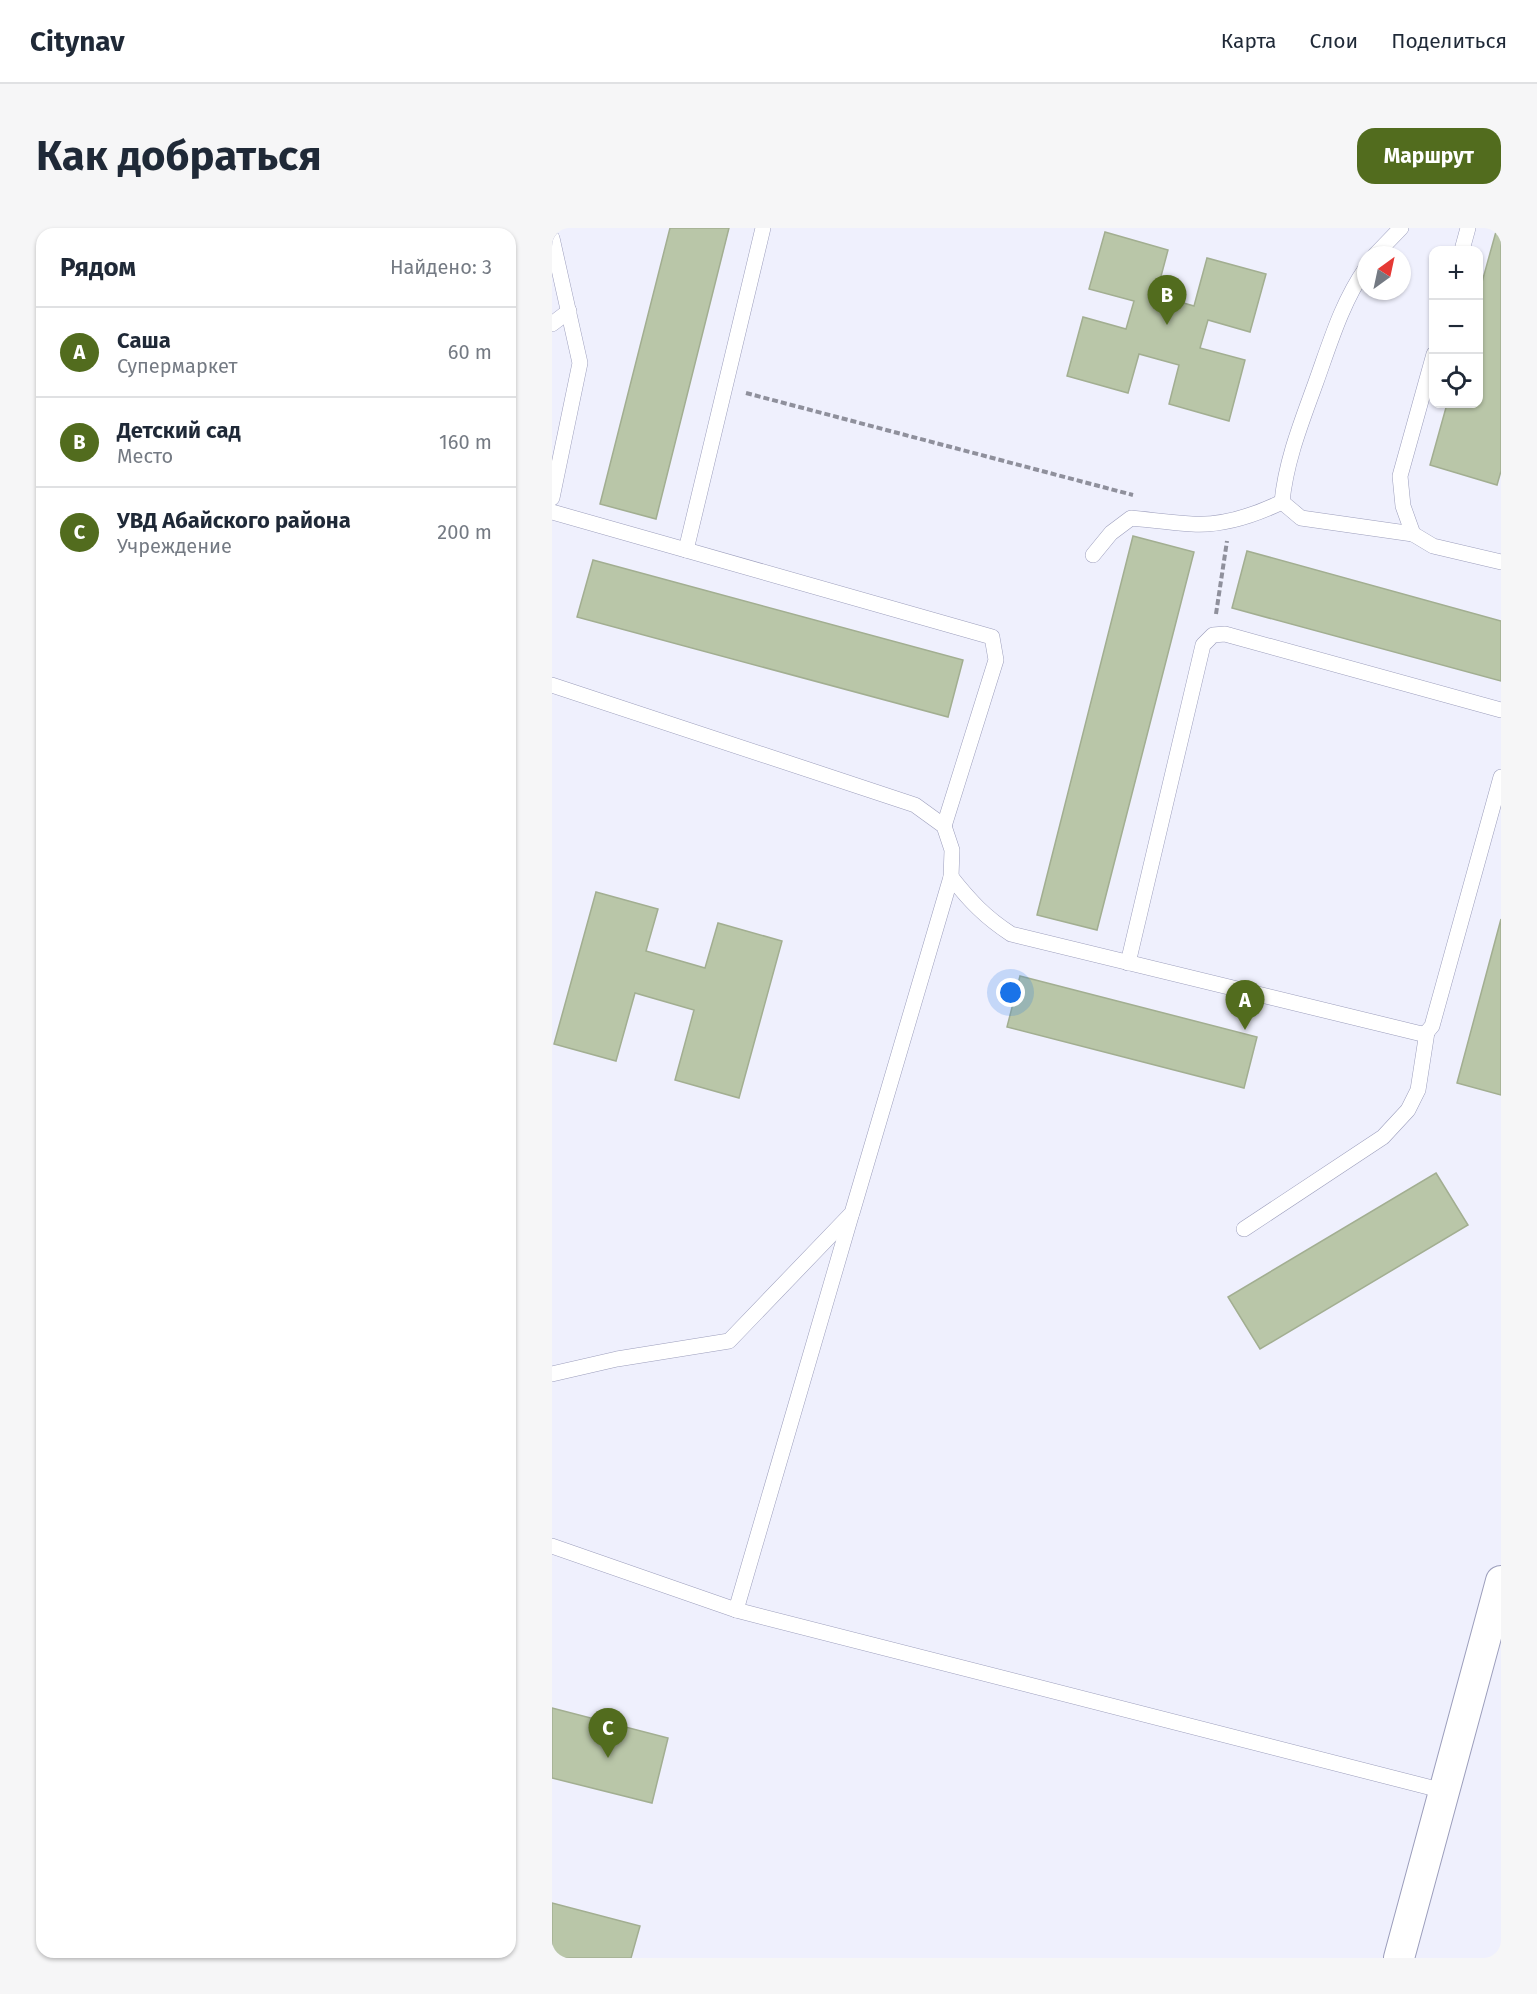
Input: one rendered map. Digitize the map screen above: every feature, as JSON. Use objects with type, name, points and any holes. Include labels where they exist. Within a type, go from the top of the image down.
[{"type":"street","points":[[1399,1958],[1501,1581]]},
{"type":"lane","points":[[686,550],[763,228]]},
{"type":"lane","points":[[1384,246],[1401,228]]},
{"type":"lane","points":[[1463,246],[1468,228]]},
{"type":"lane","points":[[552,238],[580,363],[552,498]]},
{"type":"lane","points":[[1282,502],[1284,479],[1293,449],[1332,336],[1357,281]]},
{"type":"lane","points":[[552,324],[569,311]]},
{"type":"lane","points":[[1413,534],[1403,506],[1400,476],[1429,372]]},
{"type":"lane","points":[[1093,555],[1111,533],[1131,518],[1194,525],[1257,514],[1282,502]]},
{"type":"lane","points":[[1282,502],[1301,518],[1413,534],[1433,546],[1501,562]]},
{"type":"lane","points":[[552,512],[992,637],[996,660],[944,826]]},
{"type":"lane","points":[[1128,963],[1203,645],[1213,635],[1225,634],[1501,710]]},
{"type":"lane","points":[[552,685],[915,805],[944,826],[952,850],[951,877],[736,1610]]},
{"type":"lane","points":[[951,877],[988,920],[1011,934],[1422,1034],[1432,1026],[1501,777]]},
{"type":"lane","points":[[1244,1229],[1383,1137],[1408,1110],[1419,1090],[1427,1032]]},
{"type":"lane","points":[[552,1374],[616,1359],[729,1341],[852,1213]]},
{"type":"lane","points":[[552,1546],[736,1610],[1444,1791]]},
{"type":"path","points":[[725,387],[1138,496]]},
{"type":"path","points":[[1213,635],[1230,520]]},
{"type":"building","points":[[670,228],[729,228],[656,519],[600,504]]},
{"type":"building","points":[[1497,228],[1501,228],[1501,471],[1497,485],[1430,465],[1446,408],[1483,408],[1483,279]]},
{"type":"building","points":[[1105,232],[1168,250],[1156,295],[1194,306],[1207,258],[1266,274],[1250,332],[1208,320],[1200,348],[1245,360],[1229,421],[1169,404],[1179,365],[1139,354],[1128,393],[1067,376],[1083,317],[1126,329],[1134,301],[1089,289]]},
{"type":"building","points":[[1133,536],[1194,552],[1097,930],[1037,915]]},
{"type":"building","points":[[1247,551],[1501,621],[1501,681],[1232,608]]},
{"type":"building","points":[[593,560],[963,660],[948,717],[577,617]]},
{"type":"building","points":[[596,892],[658,909],[646,951],[705,968],[718,923],[782,941],[739,1098],[675,1080],[694,1010],[635,993],[616,1061],[554,1044]]},
{"type":"building","points":[[1501,919],[1501,1095],[1457,1083]]},
{"type":"building","points":[[1020,976],[1257,1037],[1244,1088],[1007,1027]]},
{"type":"building","points":[[1436,1173],[1468,1225],[1260,1349],[1228,1297]]},
{"type":"building","points":[[552,1708],[668,1738],[652,1803],[552,1778]]},
{"type":"building","points":[[552,1903],[640,1926],[631,1958],[552,1958]]},
{"type":"place","name":"Детский сад","points":[[1167,325]]},
{"type":"place","name":"Саша","points":[[1245,1030]]},
{"type":"place","name":"УВД Абайского района","points":[[608,1758]]}]
